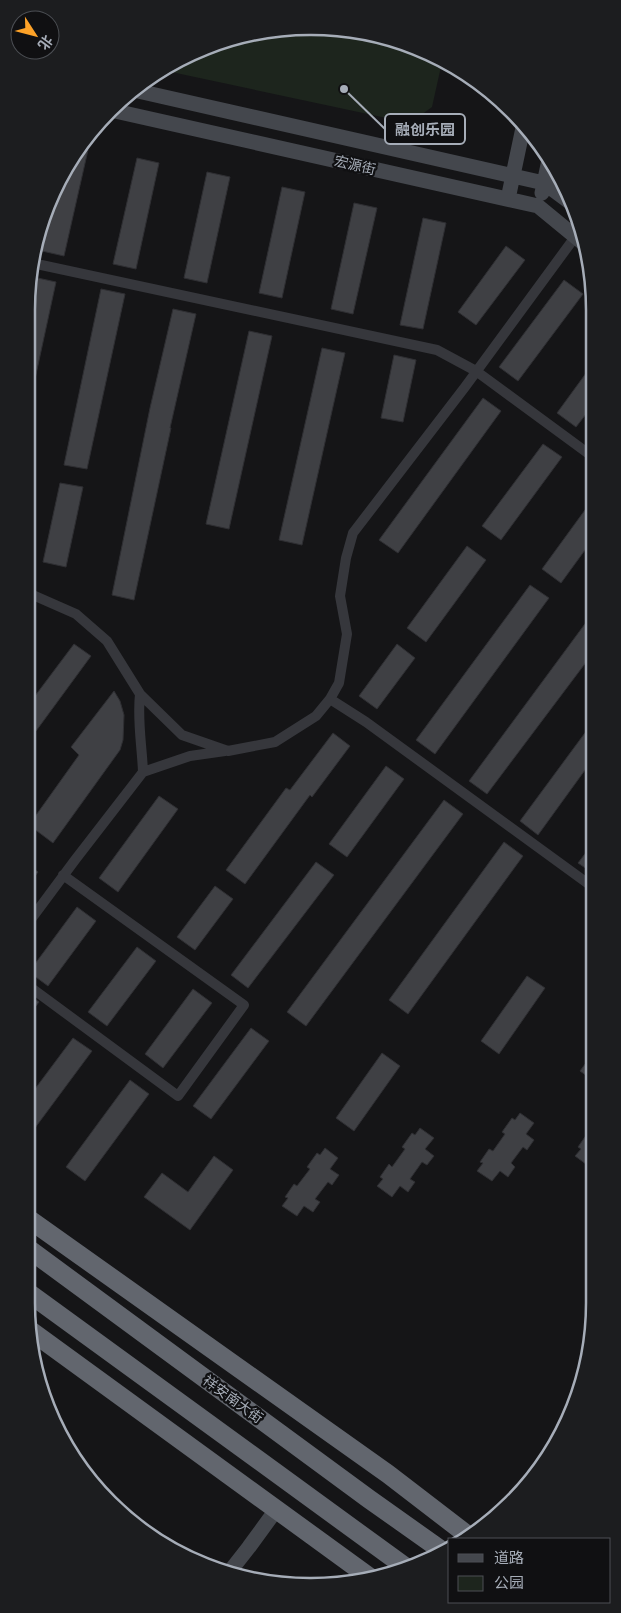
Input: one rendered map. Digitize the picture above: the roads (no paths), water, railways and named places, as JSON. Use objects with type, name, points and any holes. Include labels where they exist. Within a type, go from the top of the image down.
[{"type":"highway","points":[[35,1224],[388,1474],[464,1532]]},
{"type":"highway","name":"祥安南大街","points":[[35,1254],[437,1547]]},
{"type":"highway","points":[[35,1298],[400,1563]]},
{"type":"highway","points":[[37,1335],[364,1573]]},
{"type":"main road","name":"宏源街","points":[[143,92],[544,183],[561,195]]},
{"type":"main road","name":"宏源街","points":[[120,112],[538,206],[577,238]]},
{"type":"main road","points":[[508,199],[521,133]]},
{"type":"main road","points":[[538,206],[547,169]]},
{"type":"main road","points":[[233,1567],[276,1510]]},
{"type":"street","points":[[35,914],[143,772],[190,756],[275,742],[316,716],[330,699],[339,683],[347,634],[340,596],[346,558],[353,533],[476,371],[578,242]]},
{"type":"street","points":[[39,264],[437,350],[476,371],[586,452]]},
{"type":"street","points":[[35,596],[76,614],[107,641],[140,694],[182,735],[228,751]]},
{"type":"street","points":[[140,694],[138,712],[142,739],[143,772]]},
{"type":"street","points":[[330,699],[366,722],[586,882]]},
{"type":"street","points":[[35,991],[178,1096],[244,1005],[63,876]]},
{"type":"place","name":"融创乐园","points":[[344,89]]}]
